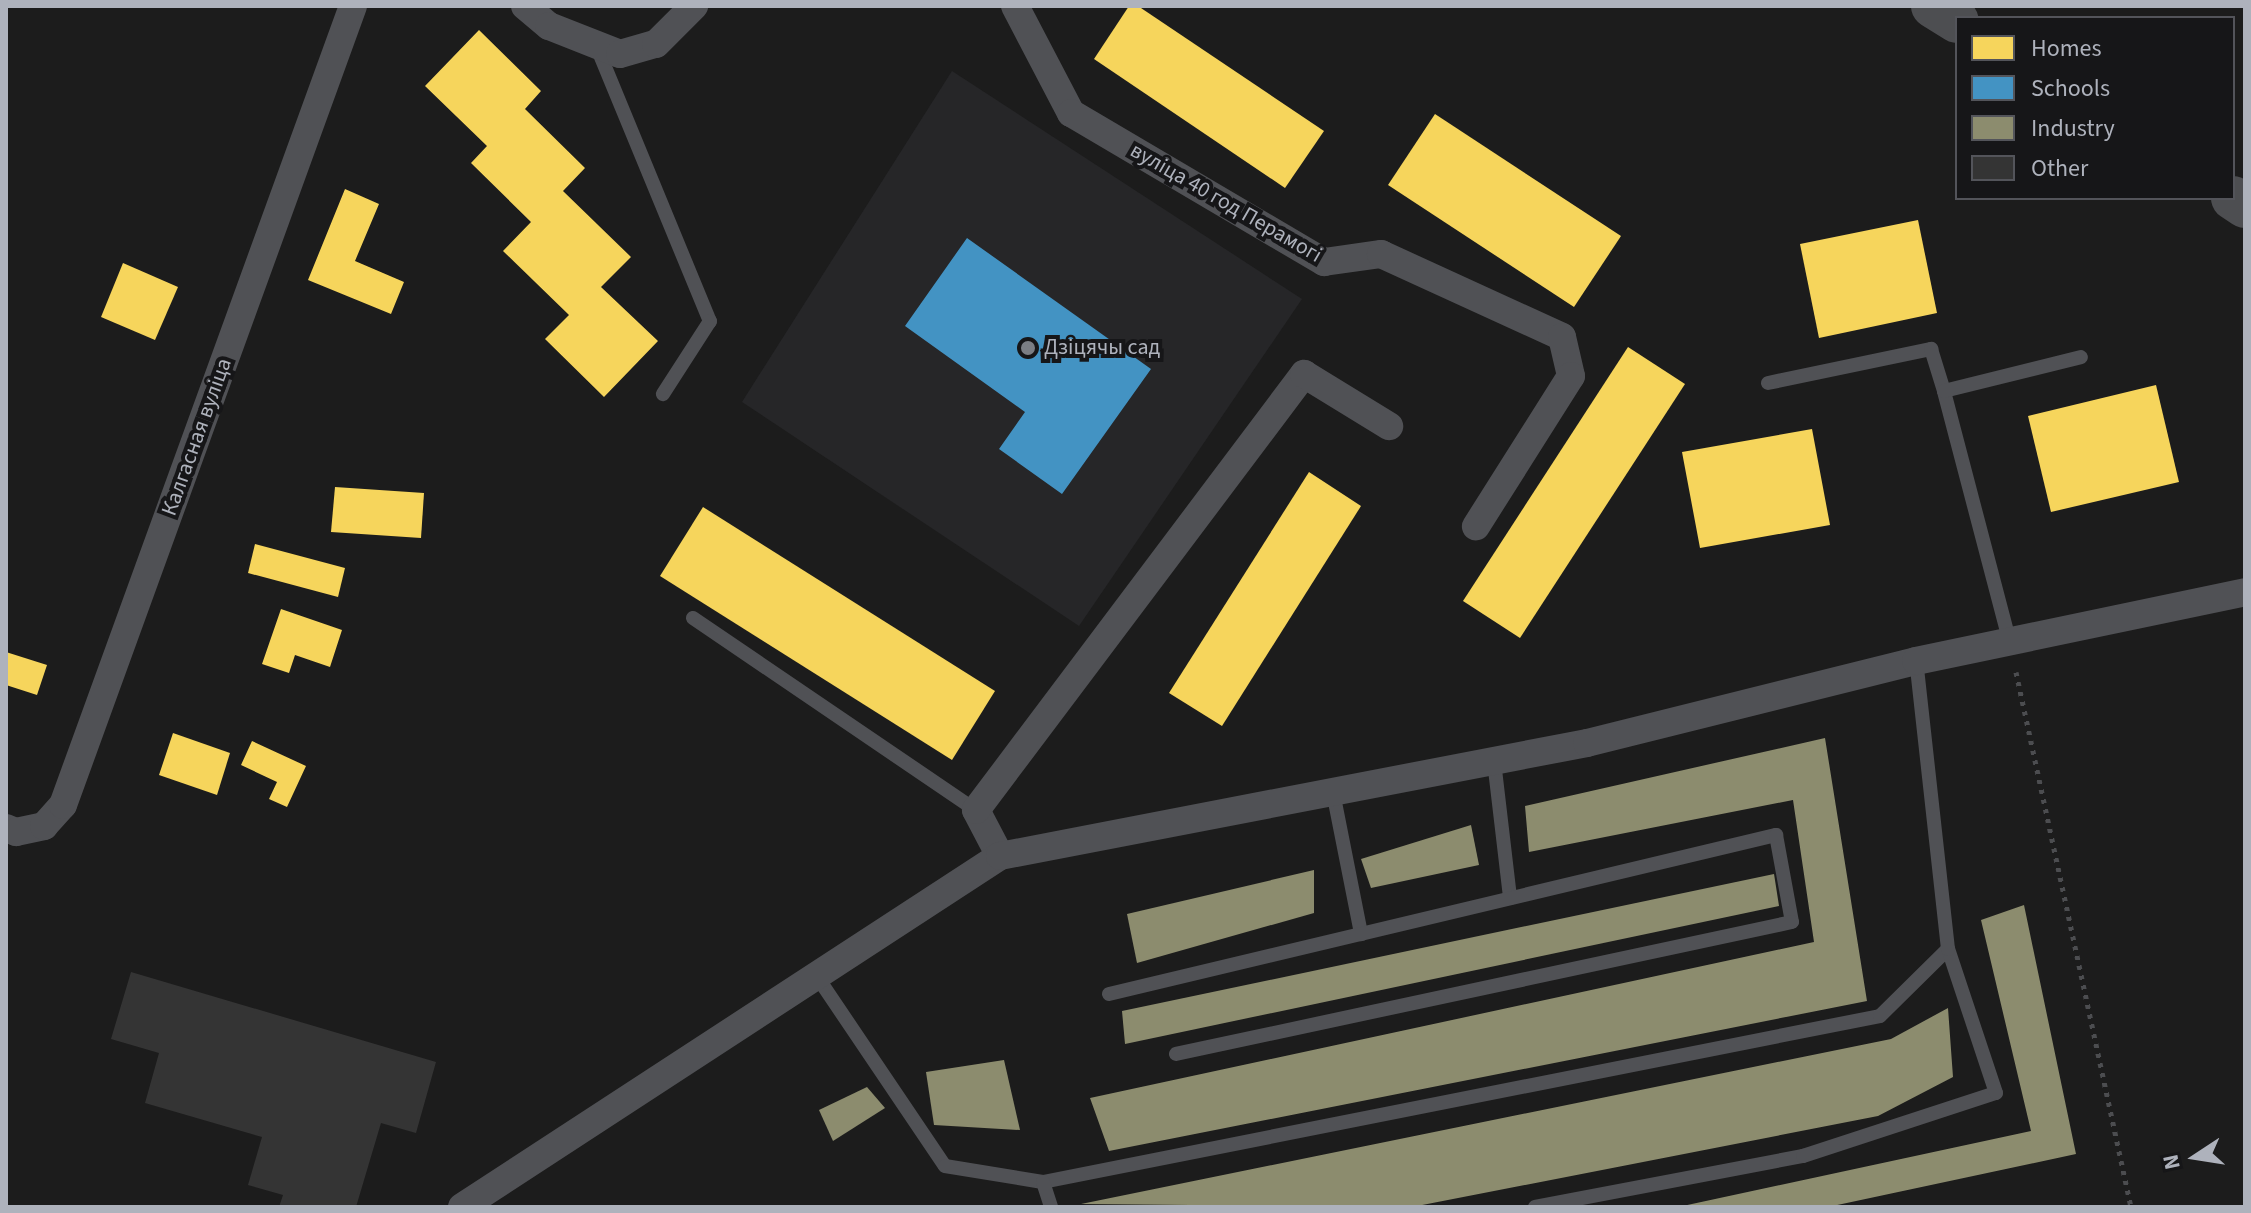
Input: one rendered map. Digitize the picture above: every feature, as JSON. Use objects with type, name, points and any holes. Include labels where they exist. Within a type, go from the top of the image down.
[{"type":"main road","points":[[1933,6],[1955,20]]},
{"type":"street","name":"Калгасная вуліца","points":[[6,828],[16,832],[44,826],[63,805],[353,6]]},
{"type":"street","points":[[525,6],[549,26],[620,54],[656,44],[694,6]]},
{"type":"street","name":"вуліца 40 год Перамогі","points":[[1015,6],[1071,113],[1324,262],[1381,254],[1562,337],[1571,376],[1476,526]]},
{"type":"street","points":[[1000,856],[976,810],[1304,374],[1389,426]]},
{"type":"street","points":[[462,1207],[1000,856],[1587,743],[1916,661],[2245,592]]},
{"type":"lane","points":[[596,45],[710,321],[663,394]]},
{"type":"lane","points":[[1768,383],[1931,349],[2010,643]]},
{"type":"lane","points":[[1944,391],[2081,357]]},
{"type":"lane","points":[[693,618],[976,810]]},
{"type":"lane","points":[[1535,1207],[1803,1156],[1996,1093],[1948,949],[1916,661]]},
{"type":"lane","points":[[1494,761],[1510,898]]},
{"type":"lane","points":[[1333,792],[1361,934]]},
{"type":"lane","points":[[1109,994],[1776,835],[1792,922],[1176,1054]]},
{"type":"lane","points":[[816,975],[945,1166],[1043,1182],[1880,1016],[1948,949]]},
{"type":"lane","points":[[1043,1182],[1051,1207]]},
{"type":"path","points":[[2010,643],[2131,1207]]},
{"type":"shaded area","points":[[952,71],[1302,299],[1079,626],[742,402]]},
{"type":"building: Homes","points":[[1129,6],[1138,6],[1324,131],[1285,188],[1094,59]]},
{"type":"building: Homes","points":[[479,30],[541,91],[525,109],[585,168],[563,191],[631,257],[601,287],[658,341],[604,397],[545,339],[569,315],[503,251],[531,222],[471,163],[487,146],[425,86]]},
{"type":"building: Homes","points":[[1435,114],[1621,236],[1574,307],[1388,185]]},
{"type":"building: Homes","points":[[345,189],[379,204],[355,261],[404,282],[391,314],[308,280]]},
{"type":"building: Homes","points":[[1918,220],[1937,313],[1819,338],[1800,244]]},
{"type":"building: Homes","points":[[123,263],[178,287],[155,340],[101,317]]},
{"type":"building: Homes","points":[[1628,347],[1685,384],[1520,638],[1463,601]]},
{"type":"building: Homes","points":[[2156,385],[2179,482],[2051,512],[2028,416]]},
{"type":"building: Homes","points":[[1812,429],[1830,525],[1700,548],[1682,452]]},
{"type":"building: Homes","points":[[1309,472],[1361,506],[1222,726],[1169,693]]},
{"type":"building: Homes","points":[[335,487],[424,493],[421,538],[331,532]]},
{"type":"building: Homes","points":[[703,507],[995,691],[952,760],[660,576]]},
{"type":"building: Homes","points":[[255,544],[345,568],[338,597],[248,573]]},
{"type":"building: Homes","points":[[281,609],[342,630],[330,667],[295,655],[289,673],[262,664]]},
{"type":"building: Homes","points":[[6,652],[47,665],[37,695],[6,685]]},
{"type":"building: Homes","points":[[173,733],[230,753],[217,795],[159,775]]},
{"type":"building: Homes","points":[[252,741],[306,766],[287,807],[269,799],[277,782],[241,765]]},
{"type":"building: Schools","name":"Дзіцячы сад","points":[[967,238],[1151,369],[1062,494],[999,449],[1025,412],[905,326]]},
{"type":"building: Industry","points":[[1825,738],[1867,1001],[1109,1151],[1090,1098],[1814,942],[1793,800],[1529,852],[1525,806]]},
{"type":"building: Industry","points":[[1471,825],[1479,865],[1371,888],[1361,859]]},
{"type":"building: Industry","points":[[1314,870],[1314,913],[1137,963],[1127,914]]},
{"type":"building: Industry","points":[[1774,874],[1779,906],[1125,1044],[1122,1011]]},
{"type":"building: Industry","points":[[2024,905],[2076,1154],[1828,1207],[1678,1207],[2031,1131],[1981,920]]},
{"type":"building: Industry","points":[[1948,1008],[1953,1077],[1878,1116],[1412,1207],[1081,1204],[1891,1039]]},
{"type":"building: Industry","points":[[1004,1060],[1020,1130],[934,1125],[926,1072]]},
{"type":"building: Industry","points":[[867,1087],[885,1108],[833,1141],[819,1110]]},
{"type":"building: Other","points":[[131,972],[436,1062],[416,1133],[381,1123],[356,1207],[279,1207],[283,1195],[248,1185],[262,1137],[145,1103],[159,1053],[111,1039]]},
{"type":"place","name":"Дзіцячы сад","points":[[1028,348]]}]
